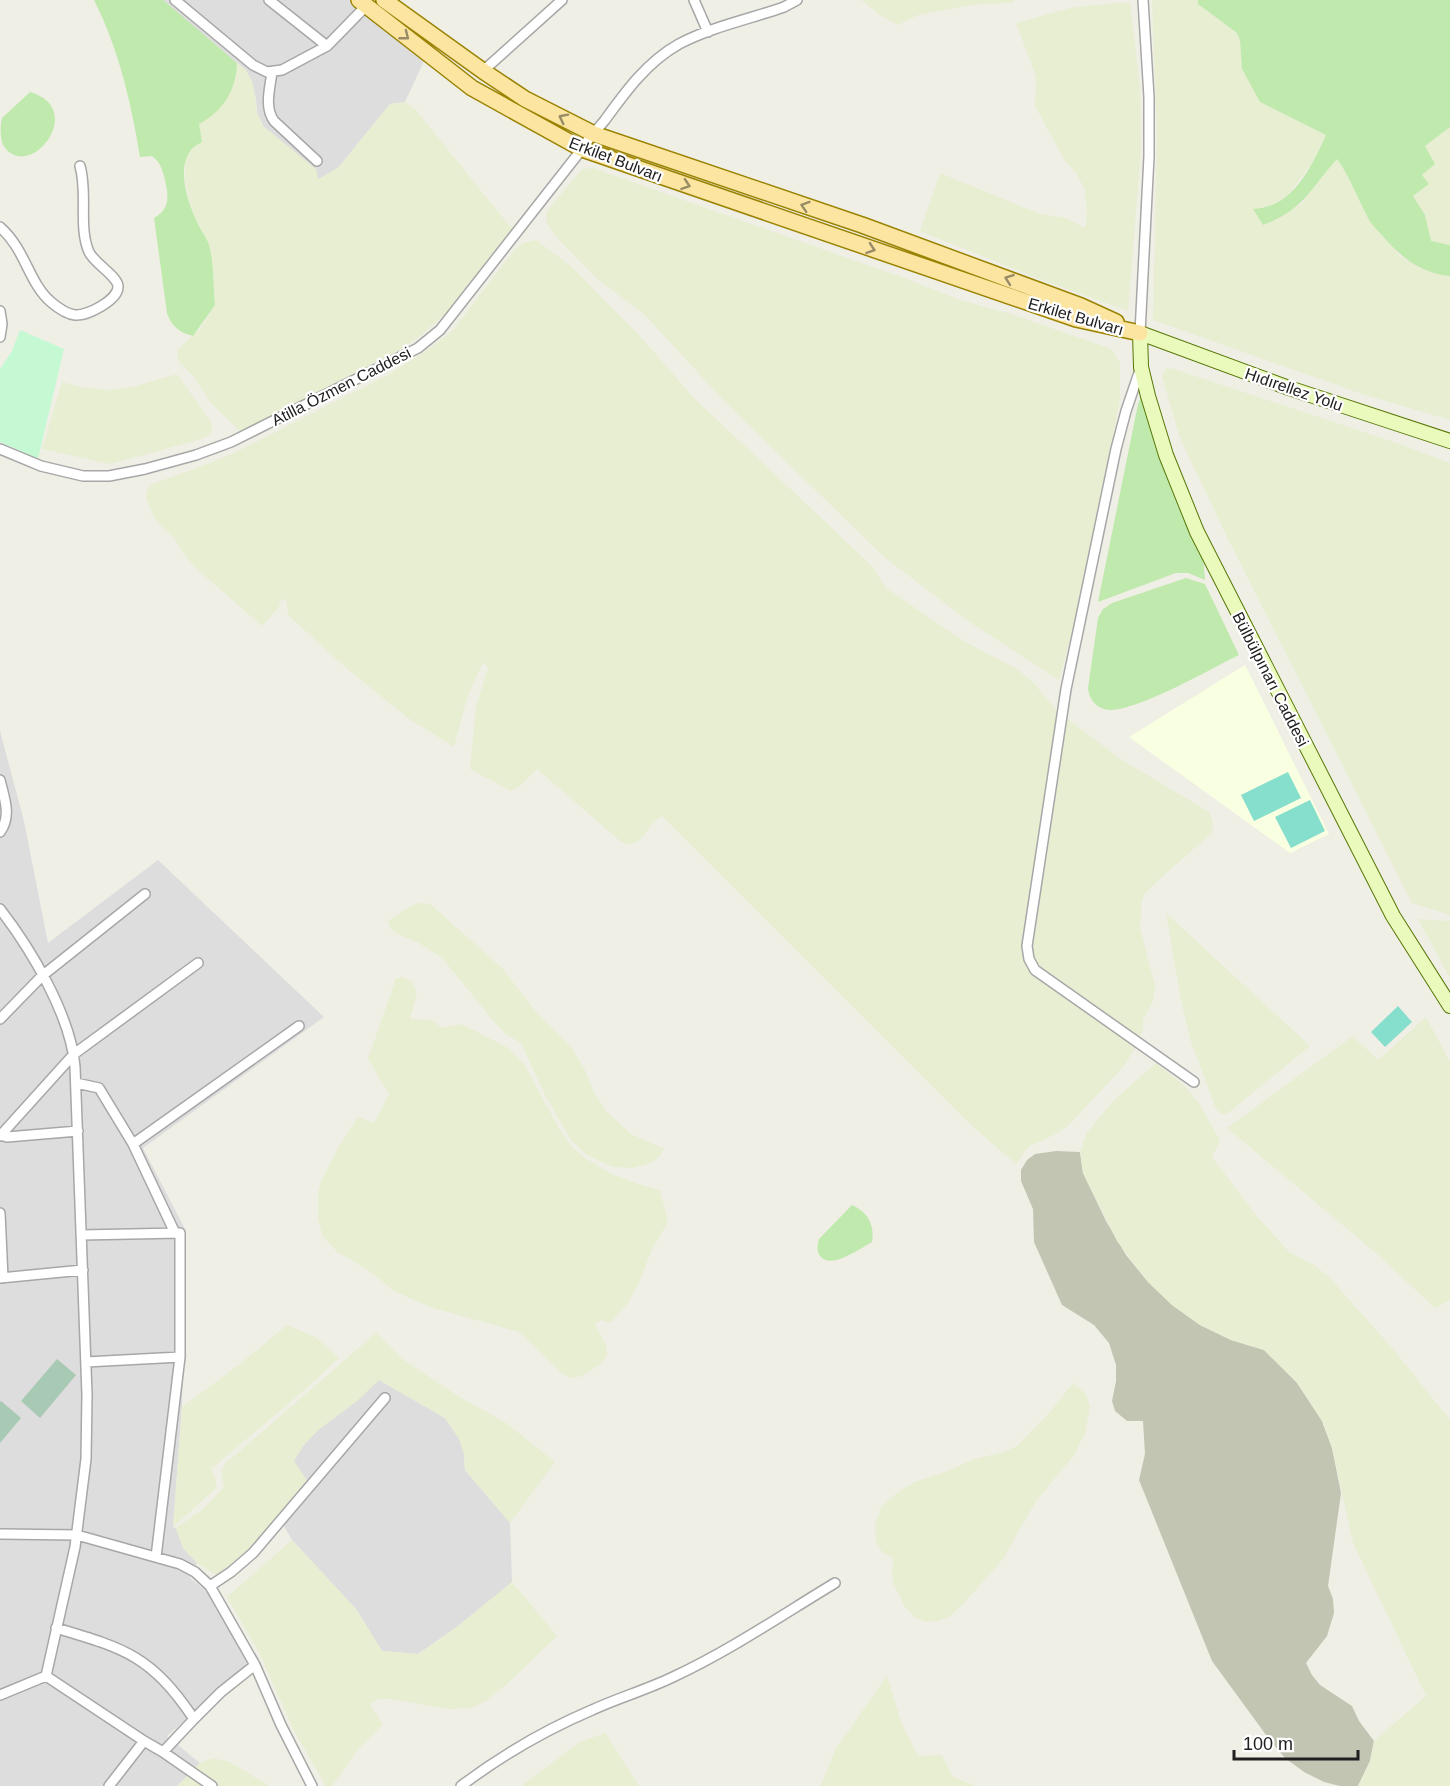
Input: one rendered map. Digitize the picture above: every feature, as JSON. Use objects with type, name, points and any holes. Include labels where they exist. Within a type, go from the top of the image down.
[{"type":"main road","name":"Erkilet Bulvarı","points":[[384,0],[525,99],[594,134],[862,225],[1081,306],[1140,333]]},
{"type":"main road","name":"Erkilet Bulvarı","points":[[365,2],[472,88],[582,149],[1076,319],[1140,333]]},
{"type":"street","points":[[175,0],[253,65],[272,72],[282,70],[327,46],[365,2]]},
{"type":"street","points":[[269,0],[327,46]]},
{"type":"street","points":[[483,71],[562,0]]},
{"type":"street","points":[[694,0],[708,32]]},
{"type":"street","name":"Atilla Özmen Caddesi","points":[[0,449],[41,466],[83,476],[109,476],[145,469],[231,442],[427,342],[440,330],[582,149],[586,140],[594,134],[621,96],[653,63],[678,45],[798,0]]},
{"type":"street","points":[[1140,333],[1149,147],[1143,0]]},
{"type":"street","points":[[272,72],[269,115],[317,161]]},
{"type":"street","points":[[0,227],[20,250],[41,291],[57,307],[69,314],[78,315],[91,312],[103,305],[115,294],[118,285],[96,263],[88,250],[84,220],[85,186],[80,166]]},
{"type":"street","points":[[0,311],[2,324],[0,337]]},
{"type":"street","name":"Bülbülpınarı Caddesi","points":[[1140,333],[1141,367],[1166,455],[1205,549],[1393,916],[1450,1006]]},
{"type":"street","name":"Hıdırellez Yolu","points":[[1140,333],[1280,384],[1450,441]]},
{"type":"street","points":[[1141,367],[1116,449],[1066,689],[1027,946],[1029,959],[1035,970],[1194,1082]]},
{"type":"street","points":[[0,780],[7,812],[6,822],[0,832]]},
{"type":"street","points":[[0,1019],[42,976],[145,894]]},
{"type":"street","points":[[0,909],[22,941],[60,1011],[74,1054],[76,1083],[86,1362],[86,1459],[77,1534],[46,1676]]},
{"type":"street","points":[[78,1131],[8,1137],[0,1135],[74,1054],[198,963]]},
{"type":"street","points":[[133,1144],[299,1026]]},
{"type":"street","points":[[76,1083],[99,1088],[133,1144],[175,1233]]},
{"type":"street","points":[[0,1213],[1,1278],[83,1270]]},
{"type":"street","points":[[81,1234],[180,1233],[180,1357],[156,1557]]},
{"type":"street","points":[[86,1362],[180,1357]]},
{"type":"street","points":[[210,1586],[253,1553],[385,1398]]},
{"type":"street","points":[[0,1534],[77,1534],[188,1568],[210,1586],[255,1665],[312,1786]]},
{"type":"street","points":[[461,1786],[531,1740],[594,1709],[690,1669],[835,1583]]},
{"type":"street","points":[[56,1628],[118,1647],[139,1659],[171,1687],[194,1719]]},
{"type":"street","points":[[163,1752],[221,1692],[255,1665]]},
{"type":"street","points":[[0,1695],[46,1676]]},
{"type":"street","points":[[46,1676],[212,1786]]},
{"type":"street","points":[[109,1786],[144,1742]]},
{"type":"shaded area","points":[[161,0],[372,0],[433,48],[424,61],[405,102],[390,104],[338,168],[318,180],[263,126],[257,113],[256,98],[246,70]]},
{"type":"shaded area","points":[[861,0],[1013,0],[1013,3],[978,4],[944,10],[918,15],[898,25]]},
{"type":"shaded area","points":[[1152,0],[1198,0],[1198,4],[1237,33],[1240,40],[1242,69],[1260,102],[1326,135],[1311,164],[1289,194],[1274,205],[1260,209],[1263,225],[1281,217],[1302,203],[1337,158],[1368,218],[1400,256],[1422,269],[1450,276],[1450,420],[1362,394],[1153,320],[1157,136]]},
{"type":"shaded area","points":[[1130,2],[1140,88],[1141,151],[1128,311],[1034,277],[920,231],[940,173],[1040,214],[1066,218],[1085,228],[1087,212],[1084,188],[1076,173],[1065,161],[1035,106],[1036,77],[1016,23],[1074,7]]},
{"type":"shaded area","points":[[237,63],[246,70],[253,83],[257,113],[263,126],[316,169],[318,179],[338,168],[390,104],[405,102],[415,109],[512,229],[445,314],[419,337],[380,363],[240,431],[211,403],[193,376],[180,363],[177,355],[178,349],[200,329],[215,305],[209,244],[198,225],[190,203],[185,181],[185,160],[197,144],[199,124],[214,114],[230,94]]},
{"type":"shaded area","points":[[1450,127],[1450,245],[1431,241],[1425,215],[1412,196],[1428,184],[1422,175],[1425,146]]},
{"type":"shaded area","points":[[593,168],[907,279],[960,300],[1011,314],[1112,349],[1120,363],[1120,399],[1086,581],[1059,680],[971,623],[884,557],[725,402],[645,315],[596,278],[559,240],[546,223],[547,211],[582,169]]},
{"type":"shaded area","points":[[536,240],[571,266],[638,334],[695,399],[871,565],[886,588],[962,640],[1017,669],[1032,681],[1057,711],[1122,760],[1209,812],[1213,824],[1212,833],[1145,893],[1142,901],[1140,927],[1155,986],[1153,1002],[1143,1019],[1143,1029],[1135,1048],[1124,1066],[1068,1126],[1028,1147],[1016,1164],[971,1125],[662,816],[652,824],[641,839],[627,844],[620,841],[537,769],[519,787],[511,791],[470,769],[476,706],[488,668],[483,663],[468,695],[454,747],[408,718],[345,667],[288,615],[286,599],[281,600],[279,607],[262,626],[198,570],[152,514],[146,497],[147,490],[152,484],[236,452],[388,375],[429,349],[453,330],[515,249],[523,243]]},
{"type":"shaded area","points":[[1171,368],[1400,444],[1450,463],[1450,915],[1412,903],[1227,537],[1180,438],[1162,376],[1166,369]]},
{"type":"shaded area","points":[[177,374],[211,422],[212,429],[208,436],[110,464],[42,449],[62,382],[86,388],[110,390],[132,387]]},
{"type":"shaded area","points":[[1245,665],[1329,834],[1290,853],[1129,737]]},
{"type":"shaded area","points":[[0,731],[24,821],[48,943],[158,860],[324,1017],[143,1148],[186,1231],[182,1407],[173,1527],[176,1528],[183,1548],[197,1563],[190,1578],[204,1589],[215,1603],[248,1665],[167,1736],[200,1763],[177,1786],[0,1786]]},
{"type":"shaded area","points":[[1288,772],[1301,798],[1254,821],[1241,795]]},
{"type":"shaded area","points":[[1310,800],[1325,831],[1291,848],[1275,817]]},
{"type":"shaded area","points":[[420,903],[430,904],[502,968],[536,1012],[571,1047],[606,1111],[631,1134],[664,1149],[658,1158],[651,1163],[633,1168],[612,1167],[587,1155],[571,1140],[545,1095],[521,1043],[507,1035],[495,1023],[443,959],[419,943],[395,933],[390,927],[388,921],[410,906]]},
{"type":"shaded area","points":[[1166,913],[1310,1046],[1228,1113],[1222,1114],[1216,1109],[1191,1042],[1181,1001]]},
{"type":"shaded area","points":[[1418,919],[1450,921],[1450,978]]},
{"type":"shaded area","points":[[403,977],[412,982],[417,993],[410,1019],[432,1020],[442,1028],[462,1024],[508,1048],[524,1064],[561,1132],[573,1148],[610,1173],[660,1190],[668,1222],[652,1249],[639,1283],[627,1304],[610,1323],[601,1320],[596,1323],[606,1345],[607,1354],[602,1363],[582,1376],[572,1378],[564,1375],[519,1332],[430,1307],[396,1292],[365,1268],[337,1252],[322,1235],[318,1217],[318,1193],[321,1181],[358,1117],[374,1123],[389,1094],[368,1059],[396,978]]},
{"type":"shaded area","points":[[1398,1006],[1412,1022],[1385,1047],[1371,1032]]},
{"type":"shaded area","points":[[1426,1017],[1450,1062],[1450,1300],[1435,1308],[1377,1254],[1227,1128],[1353,1036],[1378,1060]]},
{"type":"shaded area","points":[[1156,1063],[1185,1086],[1200,1105],[1220,1140],[1212,1157],[1255,1214],[1289,1252],[1314,1265],[1328,1276],[1393,1349],[1450,1420],[1450,1786],[1358,1786],[1370,1761],[1374,1741],[1426,1696],[1353,1543],[1332,1448],[1322,1421],[1297,1382],[1264,1350],[1231,1340],[1200,1325],[1172,1305],[1148,1282],[1117,1241],[1083,1173],[1080,1152],[1086,1134],[1113,1101]]},
{"type":"shaded area","points":[[1056,1151],[1080,1152],[1083,1173],[1106,1221],[1126,1255],[1148,1282],[1172,1305],[1200,1325],[1231,1340],[1264,1350],[1297,1383],[1322,1421],[1332,1448],[1341,1493],[1328,1586],[1333,1599],[1334,1613],[1327,1636],[1306,1663],[1320,1685],[1352,1706],[1359,1721],[1374,1741],[1370,1761],[1358,1786],[1340,1786],[1324,1782],[1304,1772],[1285,1758],[1212,1661],[1139,1480],[1145,1454],[1143,1421],[1127,1421],[1115,1411],[1112,1401],[1116,1365],[1109,1343],[1094,1325],[1062,1305],[1034,1242],[1033,1209],[1021,1181],[1021,1170],[1027,1160],[1035,1154]]},
{"type":"shaded area","points":[[287,1325],[315,1337],[339,1358],[211,1469],[216,1488],[173,1527],[182,1407],[240,1364]]},
{"type":"shaded area","points":[[376,1333],[401,1358],[458,1396],[506,1423],[555,1462],[510,1523],[465,1470],[464,1454],[459,1439],[445,1418],[379,1380],[357,1401],[317,1431],[303,1446],[294,1461],[309,1483],[259,1541],[221,1578],[197,1563],[183,1548],[176,1528],[203,1509],[224,1487],[221,1473],[224,1465]]},
{"type":"shaded area","points":[[57,1359],[76,1375],[40,1418],[21,1401]]},
{"type":"shaded area","points":[[379,1380],[445,1418],[459,1438],[464,1454],[465,1470],[510,1523],[512,1582],[458,1626],[418,1654],[382,1651],[356,1609],[292,1540],[280,1519],[294,1461],[303,1446],[317,1431]]},
{"type":"shaded area","points":[[1073,1383],[1086,1394],[1090,1407],[1085,1433],[1074,1455],[1037,1500],[1004,1558],[963,1604],[949,1617],[938,1621],[927,1622],[916,1618],[905,1607],[895,1587],[892,1575],[893,1558],[882,1552],[876,1542],[875,1524],[881,1507],[914,1482],[1017,1446],[1051,1411]]},
{"type":"shaded area","points":[[0,1402],[21,1418],[0,1443]]},
{"type":"shaded area","points":[[292,1540],[356,1609],[382,1651],[419,1654],[512,1582],[557,1636],[507,1684],[484,1702],[471,1708],[449,1709],[390,1699],[373,1702],[370,1705],[383,1724],[359,1748],[332,1786],[326,1786],[294,1731],[260,1654],[227,1597]]},
{"type":"shaded area","points":[[887,1676],[902,1725],[918,1756],[942,1755],[953,1777],[976,1786],[821,1786],[835,1750]]},
{"type":"shaded area","points":[[605,1733],[639,1786],[521,1786],[580,1742]]},
{"type":"shaded area","points":[[213,1758],[230,1762],[269,1786],[177,1786],[200,1763]]},
{"type":"green space","points":[[94,0],[163,0],[237,63],[234,83],[227,99],[215,113],[199,124],[202,142],[192,148],[184,168],[186,192],[199,227],[208,242],[213,267],[215,305],[193,336],[177,328],[167,313],[154,218],[164,210],[166,205],[164,176],[159,163],[152,156],[140,157],[123,77]]},
{"type":"green space","points":[[1198,0],[1450,0],[1450,127],[1425,146],[1435,164],[1422,175],[1429,184],[1413,196],[1425,215],[1431,241],[1450,245],[1450,276],[1420,267],[1403,257],[1388,242],[1370,221],[1337,159],[1298,205],[1263,225],[1253,209],[1267,207],[1290,194],[1307,172],[1326,135],[1260,102],[1242,69],[1240,40],[1237,33],[1198,4]]},
{"type":"green space","points":[[30,92],[47,101],[54,113],[54,127],[48,140],[38,150],[26,156],[14,155],[3,145],[1,139],[2,118]]},
{"type":"green space","points":[[20,330],[64,349],[38,459],[0,442],[0,369],[12,351]]},
{"type":"green space","points":[[1146,384],[1202,544],[1205,580],[1188,573],[1176,573],[1098,602],[1138,404]]},
{"type":"green space","points":[[1186,578],[1205,584],[1239,655],[1137,704],[1109,710],[1097,706],[1088,688],[1098,618],[1103,609],[1112,603]]},
{"type":"green space","points":[[852,1205],[862,1211],[869,1220],[873,1236],[872,1242],[840,1259],[833,1261],[822,1258],[818,1249],[819,1239]]}]
